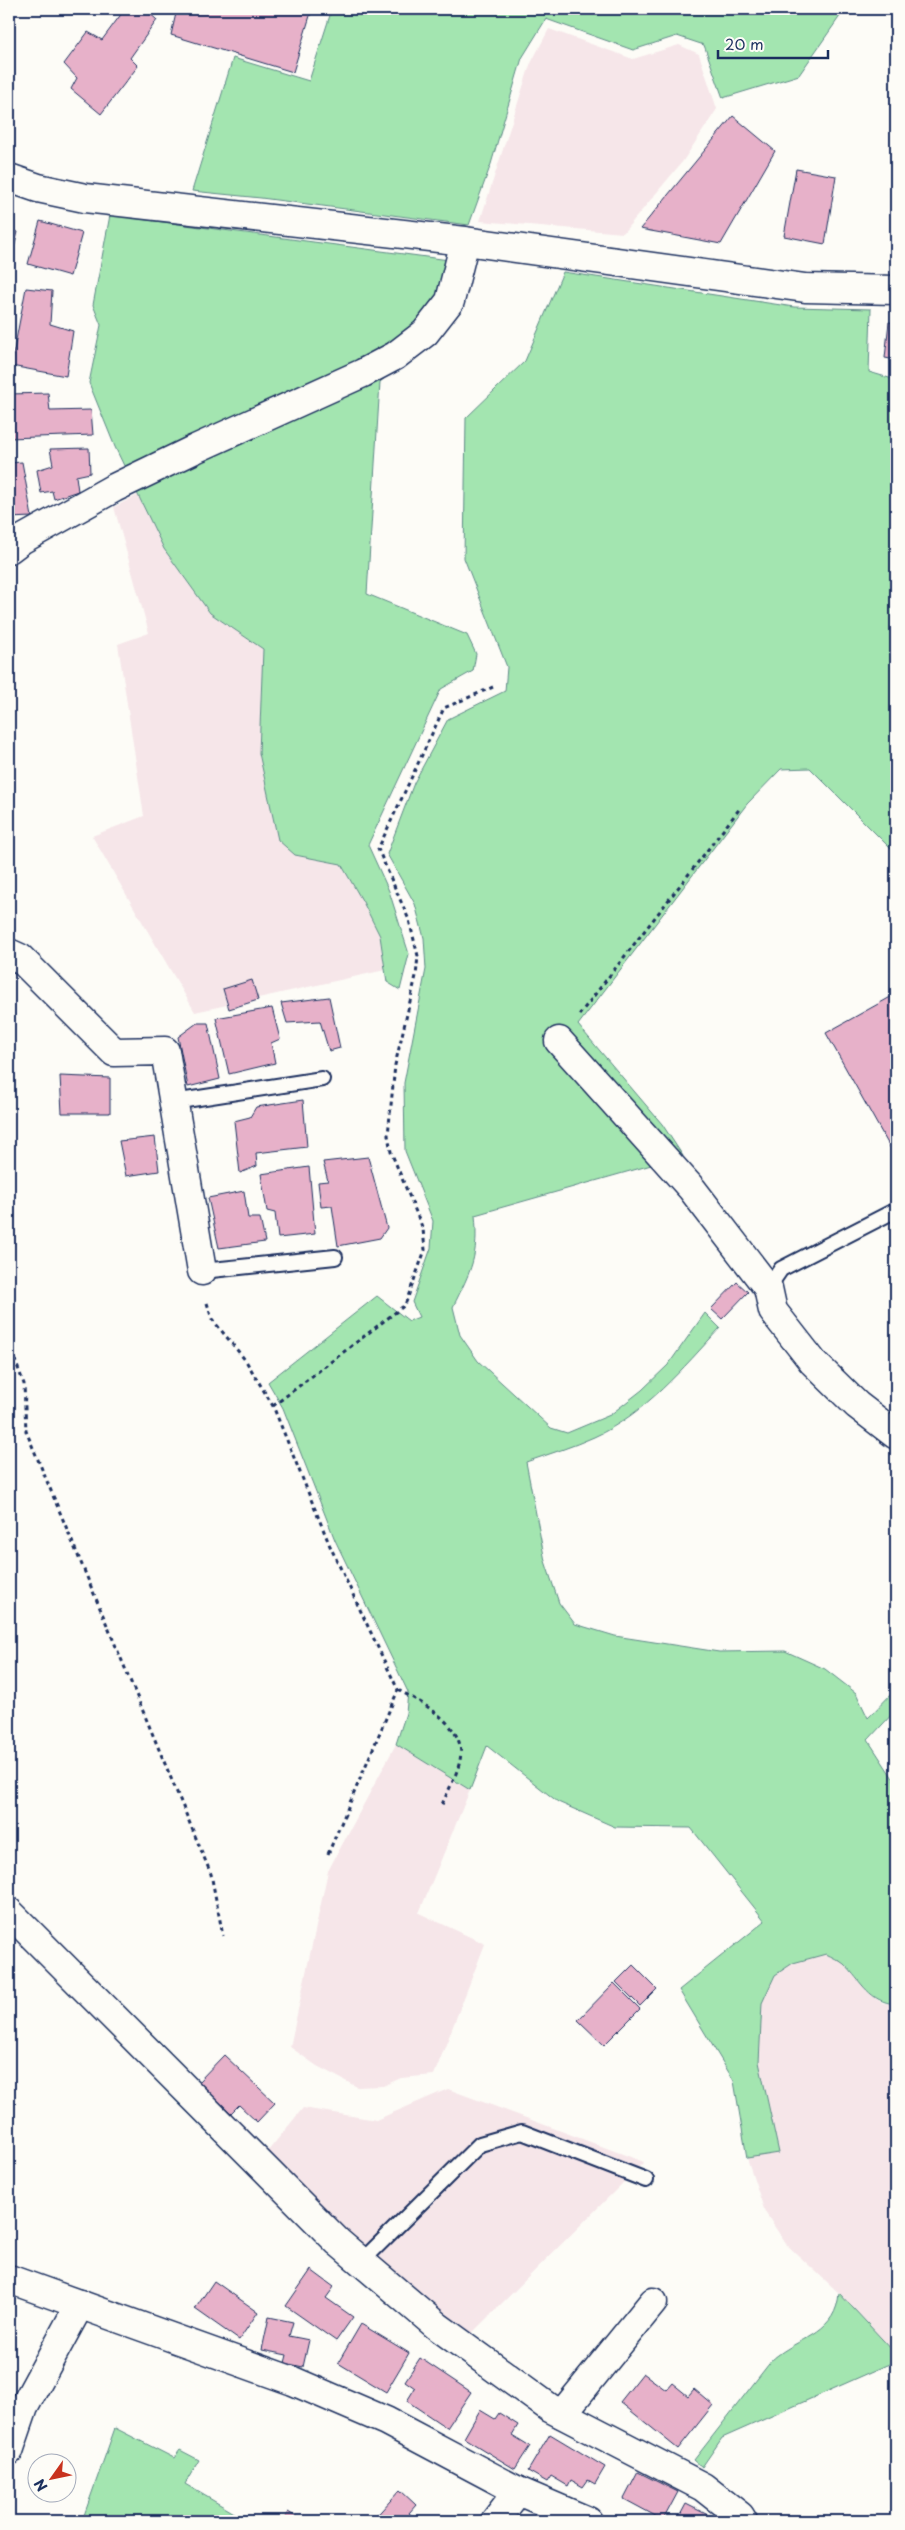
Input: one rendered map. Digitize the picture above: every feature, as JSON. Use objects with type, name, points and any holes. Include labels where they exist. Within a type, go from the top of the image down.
[{"type":"street","points":[[9,178],[38,188],[85,198],[465,240],[804,288],[896,290]]},
{"type":"street","points":[[9,549],[21,540],[123,484],[195,449],[363,373],[395,356],[425,333],[450,300],[465,240]]},
{"type":"street","points":[[9,953],[20,958],[114,1052],[164,1052],[202,1272]]},
{"type":"street","points":[[559,1041],[692,1189],[768,1288],[773,1311],[813,1362],[857,1405],[896,1435]]},
{"type":"street","points":[[9,1912],[338,2242],[437,2326],[550,2408],[703,2487],[740,2516],[743,2521]]},
{"type":"street","points":[[9,2279],[293,2381],[386,2420],[518,2491],[588,2521]]},
{"type":"street","points":[[562,2414],[653,2302]]},
{"type":"street","points":[[9,2451],[24,2407],[80,2304]]},
{"type":"street","points":[[495,2521],[518,2491]]},
{"type":"lane","points":[[173,1102],[322,1079]]},
{"type":"lane","points":[[768,1288],[781,1269],[896,1210]]},
{"type":"lane","points":[[202,1272],[335,1257]]},
{"type":"lane","points":[[362,2261],[480,2144],[488,2141],[522,2132],[646,2180]]},
{"type":"path","points":[[273,1406],[405,1305],[425,1250],[423,1229],[391,1152],[388,1135],[395,1065],[416,976],[418,956],[410,920],[378,849],[444,708],[493,687]]},
{"type":"path","points":[[559,1041],[740,807]]},
{"type":"path","points":[[202,1272],[204,1293],[212,1319],[246,1361],[273,1406],[330,1546],[398,1690],[417,1700],[438,1715],[451,1728],[460,1746],[460,1761],[441,1807]]},
{"type":"path","points":[[9,1344],[24,1384],[26,1431],[211,1874],[223,1936]]},
{"type":"path","points":[[328,1854],[398,1690]]},
{"type":"shaded area","points":[[549,29],[633,59],[679,45],[699,54],[717,109],[683,161],[623,233],[480,221],[530,65]]},
{"type":"shaded area","points":[[138,495],[164,549],[210,613],[263,649],[259,753],[295,855],[341,864],[380,936],[385,970],[195,1012],[92,836],[144,816],[118,644],[149,633],[114,507]]},
{"type":"shaded area","points":[[396,1744],[470,1790],[419,1913],[485,1944],[434,2075],[401,2078],[383,2086],[357,2087],[317,2066],[290,2047],[328,1871]]},
{"type":"shaded area","points":[[826,1954],[842,1962],[869,1993],[882,2003],[896,2004],[896,2354],[839,2293],[786,2244],[765,2212],[747,2158],[779,2153],[759,2062],[762,2003],[775,1975],[793,1963]]},
{"type":"shaded area","points":[[448,2089],[644,2162],[469,2336],[368,2255],[268,2151],[303,2108],[376,2120]]},
{"type":"green space","points":[[332,9],[845,9],[799,75],[723,98],[704,45],[677,36],[633,50],[546,19],[522,58],[491,164],[469,225],[192,191],[233,58],[309,81]]},
{"type":"green space","points":[[110,215],[464,262],[434,337],[380,382],[367,594],[467,635],[476,654],[473,671],[441,689],[368,845],[389,891],[409,954],[400,990],[387,982],[380,936],[341,864],[295,855],[278,840],[259,753],[263,649],[210,613],[164,549],[115,447],[89,383],[101,325],[93,305]]},
{"type":"green space","points":[[563,272],[794,307],[871,309],[869,372],[896,380],[896,854],[810,768],[781,769],[747,804],[578,1025],[662,1124],[683,1156],[475,1215],[475,1253],[465,1283],[453,1307],[460,1335],[478,1361],[551,1428],[567,1433],[610,1415],[642,1390],[668,1365],[705,1313],[720,1328],[662,1389],[630,1416],[594,1437],[526,1462],[545,1561],[559,1603],[575,1624],[615,1636],[719,1652],[785,1651],[825,1669],[856,1693],[868,1718],[896,1689],[896,1710],[868,1740],[896,1783],[896,2004],[872,1995],[844,1964],[826,1954],[793,1963],[775,1975],[762,2003],[759,2062],[779,2153],[747,2158],[734,2081],[679,1990],[765,1921],[691,1828],[615,1827],[558,1802],[487,1746],[470,1790],[396,1744],[406,1713],[408,1692],[335,1540],[283,1408],[268,1382],[377,1296],[409,1321],[419,1317],[412,1302],[431,1248],[433,1221],[405,1151],[404,1083],[426,969],[424,938],[415,904],[387,854],[414,783],[448,719],[505,691],[507,667],[464,558],[466,418],[525,361]]},
{"type":"green space","points":[[839,2293],[896,2354],[896,2361],[722,2438],[702,2467],[694,2460],[770,2363],[776,2356],[818,2331],[826,2324],[837,2306]]},
{"type":"green space","points":[[115,2428],[174,2458],[180,2450],[199,2460],[185,2484],[248,2521],[228,2521],[222,2518],[220,2521],[82,2521]]},
{"type":"building","points":[[125,9],[145,9],[157,20],[130,58],[138,66],[101,114],[71,89],[77,78],[64,64],[88,32],[102,40]]},
{"type":"building","points":[[177,9],[312,9],[293,72],[171,35]]},
{"type":"building","points":[[733,116],[775,151],[721,244],[640,229]]},
{"type":"building","points":[[796,169],[836,176],[825,244],[784,236]]},
{"type":"building","points":[[40,221],[82,233],[70,276],[28,264]]},
{"type":"building","points":[[9,229],[18,232],[9,268]]},
{"type":"building","points":[[26,288],[52,291],[50,324],[73,331],[66,376],[11,366]]},
{"type":"building","points":[[889,322],[896,323],[896,360],[885,358]]},
{"type":"building","points":[[48,393],[50,411],[91,410],[93,435],[9,438],[9,394]]},
{"type":"building","points":[[89,448],[90,473],[76,476],[78,491],[54,499],[52,491],[41,493],[37,470],[53,465],[50,449]]},
{"type":"building","points":[[22,462],[32,517],[9,518],[9,463]]},
{"type":"building","points":[[252,980],[258,1000],[229,1009],[223,989]]},
{"type":"building","points":[[896,994],[896,1158],[826,1033]]},
{"type":"building","points":[[329,997],[340,1048],[329,1051],[320,1021],[287,1023],[281,1003]]},
{"type":"building","points":[[272,1008],[280,1039],[271,1043],[275,1063],[229,1074],[216,1018]]},
{"type":"building","points":[[197,1023],[208,1023],[220,1079],[188,1087],[178,1037]]},
{"type":"building","points":[[60,1076],[110,1078],[110,1113],[62,1113]]},
{"type":"building","points":[[303,1100],[307,1147],[256,1153],[257,1166],[240,1173],[234,1121],[250,1117],[256,1107]]},
{"type":"building","points":[[155,1137],[159,1171],[126,1176],[119,1141]]},
{"type":"building","points":[[368,1157],[387,1228],[380,1238],[338,1246],[332,1206],[321,1207],[318,1182],[328,1181],[323,1162]]},
{"type":"building","points":[[309,1167],[315,1234],[278,1238],[275,1213],[267,1211],[261,1174]]},
{"type":"building","points":[[244,1191],[248,1218],[260,1218],[265,1242],[219,1248],[208,1198]]},
{"type":"building","points":[[737,1282],[748,1292],[722,1319],[711,1309]]},
{"type":"building","points":[[633,1965],[657,1989],[640,2006],[616,1982]]},
{"type":"building","points":[[614,1983],[640,2009],[604,2045],[578,2020]]},
{"type":"building","points":[[224,2055],[275,2103],[257,2122],[239,2105],[231,2113],[198,2082]]},
{"type":"building","points":[[311,2270],[334,2287],[326,2298],[353,2317],[336,2341],[286,2306]]},
{"type":"building","points":[[214,2281],[258,2312],[239,2340],[195,2309]]},
{"type":"building","points":[[269,2317],[293,2322],[289,2336],[309,2340],[303,2367],[285,2363],[287,2355],[262,2350]]},
{"type":"building","points":[[361,2324],[409,2353],[386,2392],[338,2363]]},
{"type":"building","points":[[420,2358],[471,2392],[447,2428],[407,2401],[415,2388],[405,2381]]},
{"type":"building","points":[[643,2373],[666,2390],[672,2383],[688,2396],[694,2389],[713,2405],[678,2449],[620,2402]]},
{"type":"building","points":[[480,2410],[495,2419],[499,2413],[518,2425],[512,2435],[530,2446],[515,2469],[464,2438]]},
{"type":"building","points":[[550,2434],[605,2467],[595,2484],[588,2480],[583,2487],[571,2480],[568,2486],[551,2476],[547,2482],[528,2471]]},
{"type":"building","points":[[638,2472],[678,2492],[663,2520],[624,2499]]},
{"type":"building","points":[[400,2490],[416,2505],[409,2513],[418,2521],[372,2521]]},
{"type":"building","points":[[686,2504],[720,2521],[677,2521]]},
{"type":"building","points":[[288,2512],[303,2521],[283,2521]]}]
